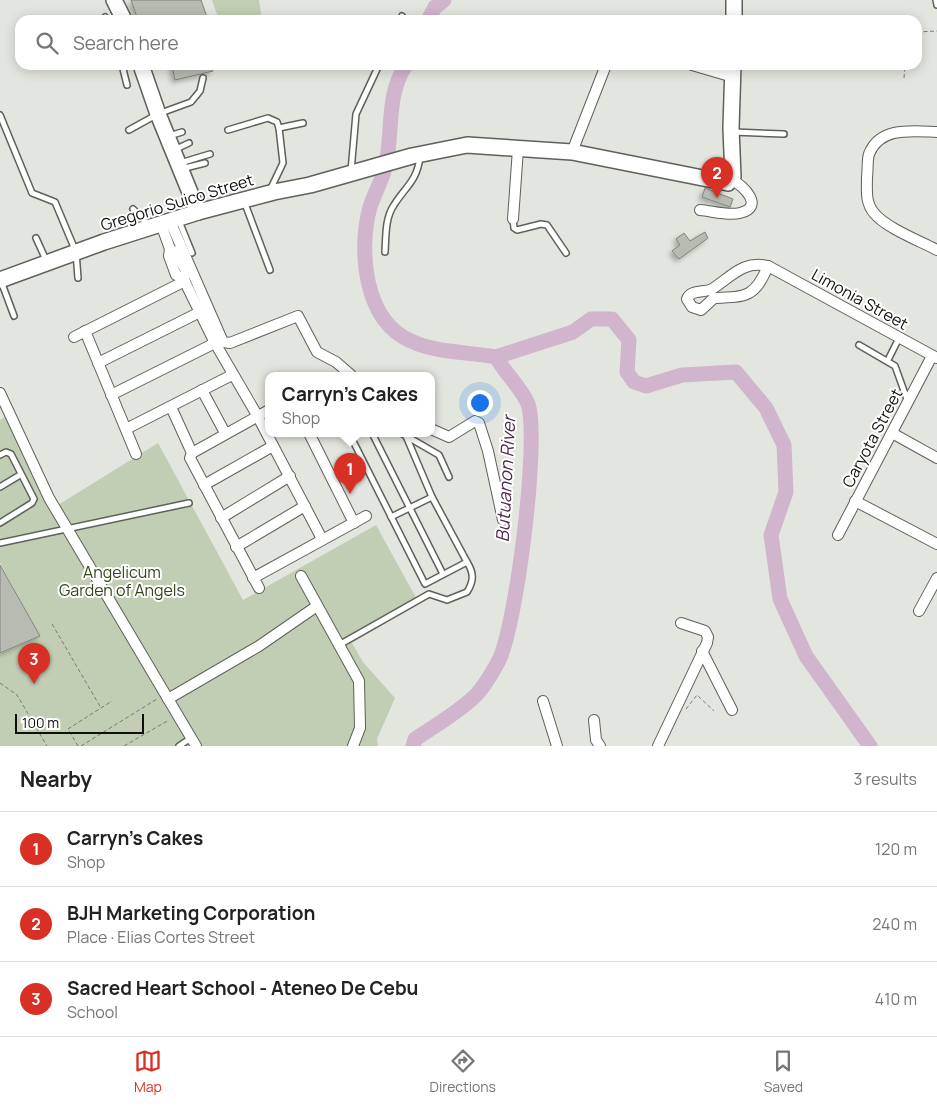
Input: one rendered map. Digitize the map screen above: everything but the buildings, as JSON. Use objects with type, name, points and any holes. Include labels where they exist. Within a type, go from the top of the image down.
[{"type":"street","points":[[114,0],[122,15]]},
{"type":"street","points":[[734,0],[734,15]]},
{"type":"street","points":[[143,70],[158,114],[198,212]]},
{"type":"street","points":[[572,152],[604,70]]},
{"type":"street","points":[[700,210],[738,213],[750,206],[751,199],[744,186],[732,180],[733,71]]},
{"type":"street","points":[[937,132],[898,131],[885,135],[879,140],[868,155],[866,195],[869,206],[881,220],[937,250]]},
{"type":"street","name":"Gregorio Suico Street","points":[[0,280],[76,252],[198,212],[351,174],[416,155],[467,145],[572,152],[728,183],[732,180]]},
{"type":"street","points":[[513,220],[518,149]]},
{"type":"street","points":[[165,223],[170,250],[177,253],[186,273],[184,280],[198,313],[265,430]]},
{"type":"street","points":[[165,223],[223,342],[230,343],[298,316],[317,352],[336,362],[347,372]]},
{"type":"street","points":[[758,264],[768,266],[759,287],[752,293],[712,294],[730,274],[745,267],[758,264]]},
{"type":"street","name":"Limonia Street","points":[[768,266],[935,357]]},
{"type":"street","points":[[74,337],[184,280]]},
{"type":"street","points":[[98,363],[198,313]]},
{"type":"street","points":[[85,331],[136,454]]},
{"type":"street","points":[[111,394],[214,343]]},
{"type":"street","name":"Caryota Street","points":[[838,535],[908,402],[935,357]]},
{"type":"street","points":[[126,429],[232,375]]},
{"type":"street","points":[[202,390],[225,433]]},
{"type":"street","points":[[0,393],[49,498],[194,742]]},
{"type":"street","points":[[171,407],[192,453]]},
{"type":"street","points":[[259,588],[190,458],[192,453],[265,412]]},
{"type":"street","points":[[435,431],[449,437],[475,421],[479,423],[488,451],[503,520]]},
{"type":"street","points":[[892,433],[937,458]]},
{"type":"street","points":[[269,437],[322,539]]},
{"type":"street","points":[[311,437],[354,523]]},
{"type":"street","points":[[204,485],[274,446]]},
{"type":"street","points":[[221,518],[290,476]]},
{"type":"street","points":[[855,501],[937,544]]},
{"type":"street","points":[[236,547],[305,506]]},
{"type":"street","points":[[253,578],[366,516]]},
{"type":"street","points":[[300,576],[359,682],[360,728],[354,746]]},
{"type":"street","points":[[918,611],[937,578]]},
{"type":"street","points":[[166,696],[259,646],[317,606]]},
{"type":"street","points":[[658,746],[708,637],[705,631],[681,623]]},
{"type":"street","points":[[702,651],[732,710]]},
{"type":"street","points":[[543,701],[557,746]]},
{"type":"street","points":[[594,720],[596,740],[600,746]]},
{"type":"lane","points":[[936,0],[937,5]]},
{"type":"lane","points":[[123,70],[126,85]]},
{"type":"lane","points":[[351,174],[356,114],[377,70]]},
{"type":"lane","points":[[129,130],[158,114],[195,99],[200,91],[203,78]]},
{"type":"lane","points":[[0,115],[30,189],[36,196],[55,202],[76,252],[78,278]]},
{"type":"lane","points":[[228,130],[268,118],[276,122],[280,128],[283,163],[272,186],[274,192]]},
{"type":"lane","points":[[280,128],[303,123]]},
{"type":"lane","points":[[175,155],[182,132]]},
{"type":"lane","points":[[731,132],[784,134]]},
{"type":"lane","points":[[175,155],[190,143]]},
{"type":"lane","points":[[175,155],[210,154]]},
{"type":"lane","points":[[175,155],[205,163]]},
{"type":"lane","points":[[385,252],[386,227],[393,206],[418,171],[416,155]]},
{"type":"lane","points":[[244,200],[270,270]]},
{"type":"lane","points":[[133,210],[165,223],[192,253]]},
{"type":"lane","points":[[513,220],[517,230],[540,224],[546,226],[566,253]]},
{"type":"lane","points":[[36,238],[48,262]]},
{"type":"lane","points":[[0,280],[14,316]]},
{"type":"lane","points":[[888,360],[898,338]]},
{"type":"lane","points":[[859,345],[888,360],[898,372],[908,402]]},
{"type":"lane","points":[[351,437],[429,594]]},
{"type":"lane","points":[[374,437],[443,574]]},
{"type":"lane","points":[[339,645],[429,594],[447,600],[467,592],[473,577],[472,570],[432,497],[404,437]]},
{"type":"lane","points":[[408,437],[439,454],[449,477]]},
{"type":"lane","points":[[0,455],[6,452],[11,454],[34,501],[0,523]]},
{"type":"lane","points":[[0,487],[20,475]]},
{"type":"lane","points":[[391,517],[432,497]]},
{"type":"lane","points":[[0,544],[189,503]]},
{"type":"lane","points":[[425,584],[468,562]]},
{"type":"lane","points":[[179,746],[194,742]]},
{"type":"path","points":[[922,32],[937,31]]},
{"type":"path","points":[[904,78],[905,70]]},
{"type":"path","points":[[52,624],[101,708]]},
{"type":"path","points":[[0,683],[16,695],[47,746]]},
{"type":"path","points":[[112,701],[68,729],[79,746],[166,696]]},
{"type":"path","points":[[685,711],[697,696],[714,711]]},
{"type":"path","points":[[124,746],[178,715]]},
{"type":"green space","points":[[212,0],[259,0],[261,15],[217,15]]},
{"type":"green space","name":"Angelicum Garden of Angels","points":[[5,417],[16,440],[25,435],[58,505],[158,443],[243,600],[376,525],[419,603],[352,643],[363,662],[395,698],[377,739],[378,746],[0,746],[0,654],[40,636],[0,563],[0,420]]},
{"type":"waterway","name":"Butuanon River","points":[[431,15],[435,7],[444,0]]},
{"type":"waterway","name":"Butuanon River","points":[[403,70],[395,88],[386,164],[370,207],[366,224],[365,263],[368,283],[374,301],[383,318],[395,331],[411,341],[431,348],[496,357],[525,398],[528,404],[531,424],[529,492],[519,575],[505,643],[498,662],[477,694],[453,714],[415,739],[413,746]]},
{"type":"waterway","points":[[496,357],[573,332],[591,319],[612,319],[629,340],[627,372],[634,382],[646,386],[682,375],[736,372],[766,408],[784,445],[786,492],[771,535],[780,599],[806,656],[870,746]]},
{"type":"place","name":"BJH Marketing Corporation","points":[[717,198]]},
{"type":"place","name":"Carryn's Cakes","points":[[350,494]]},
{"type":"place","name":"Sacred Heart School - Ateneo De Cebu","points":[[34,684]]}]
